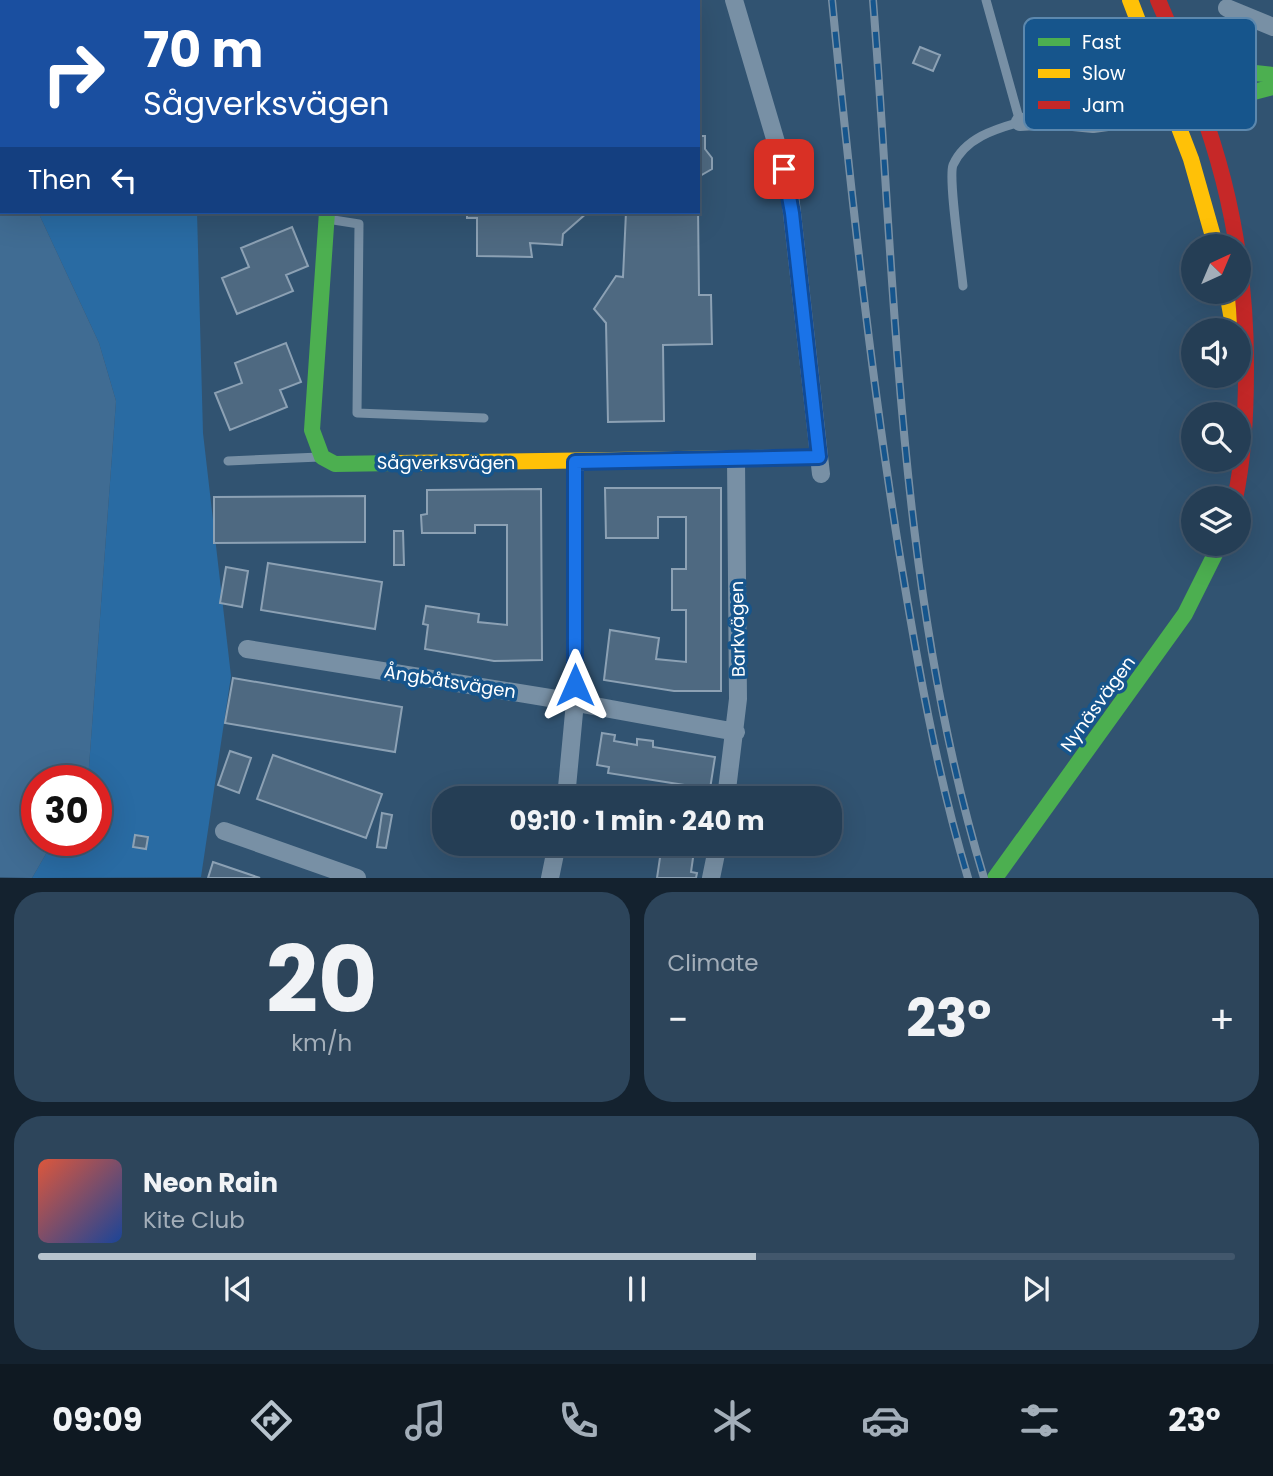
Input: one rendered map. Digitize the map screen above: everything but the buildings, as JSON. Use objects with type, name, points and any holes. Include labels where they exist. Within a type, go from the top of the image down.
[{"type":"street","points":[[734,0],[789,186],[820,466]]},
{"type":"street","points":[[1129,0],[1136,18]]},
{"type":"street","points":[[1158,0],[1166,18]]},
{"type":"street","points":[[1227,8],[1251,18]]},
{"type":"street","points":[[1256,20],[1273,27]]},
{"type":"street","points":[[1256,92],[1273,87]]},
{"type":"street","points":[[1020,122],[1024,122]]},
{"type":"street","points":[[1179,130],[1191,159],[1212,234]]},
{"type":"street","points":[[1212,130],[1240,237],[1248,338],[1245,439],[1237,486]]},
{"type":"street","points":[[322,457],[312,430],[326,215]]},
{"type":"street","name":"Sågverksvägen","points":[[322,457],[335,464],[736,459],[820,466]]},
{"type":"street","name":"Barkvägen","points":[[728,786],[738,699],[736,459]]},
{"type":"street","points":[[567,786],[575,702],[575,462]]},
{"type":"street","name":"Nynäsvägen","points":[[995,877],[1185,614],[1214,556]]},
{"type":"street","name":"Ångbåtsvägen","points":[[247,649],[575,702],[736,732]]},
{"type":"street","points":[[224,831],[356,877]]},
{"type":"street","points":[[550,877],[554,856]]},
{"type":"street","points":[[711,877],[715,856]]},
{"type":"lane","points":[[962,286],[952,167],[966,146],[999,128],[1020,122],[986,0]]},
{"type":"lane","points":[[326,215],[359,224],[357,414],[484,418]]},
{"type":"lane","points":[[228,461],[322,457]]},
{"type":"shaded area","points":[[0,214],[39,214],[99,343],[116,401],[89,765],[21,765],[21,856],[45,856],[32,878],[0,877]]},
{"type":"shaded area","points":[[39,214],[197,214],[203,433],[231,676],[201,877],[32,878],[45,856],[112,856],[112,765],[89,765],[116,401],[99,343]]},
{"type":"railway","points":[[832,0],[861,276],[899,551],[937,757],[968,878]]},
{"type":"railway","points":[[873,0],[896,332],[917,553],[955,771],[984,878]]},
{"type":"traffic: fast","points":[[1256,73],[1273,75]]},
{"type":"traffic: fast","points":[[1256,91],[1273,87]]},
{"type":"traffic: fast","points":[[327,214],[312,430],[322,457],[335,464],[396,463]]},
{"type":"traffic: fast","points":[[995,878],[1185,614],[1214,556]]},
{"type":"traffic: slow","points":[[1130,0],[1137,18]]},
{"type":"traffic: slow","points":[[1180,130],[1212,234]]},
{"type":"traffic: slow","points":[[1229,304],[1232,318]]},
{"type":"traffic: slow","points":[[396,463],[819,457]]},
{"type":"traffic: jam","points":[[1158,0],[1166,18]]},
{"type":"traffic: jam","points":[[1209,130],[1233,225],[1241,271],[1245,320],[1246,403],[1237,486]]},
{"type":"route","points":[[575,685],[575,462],[819,457],[789,186],[784,169]]}]
